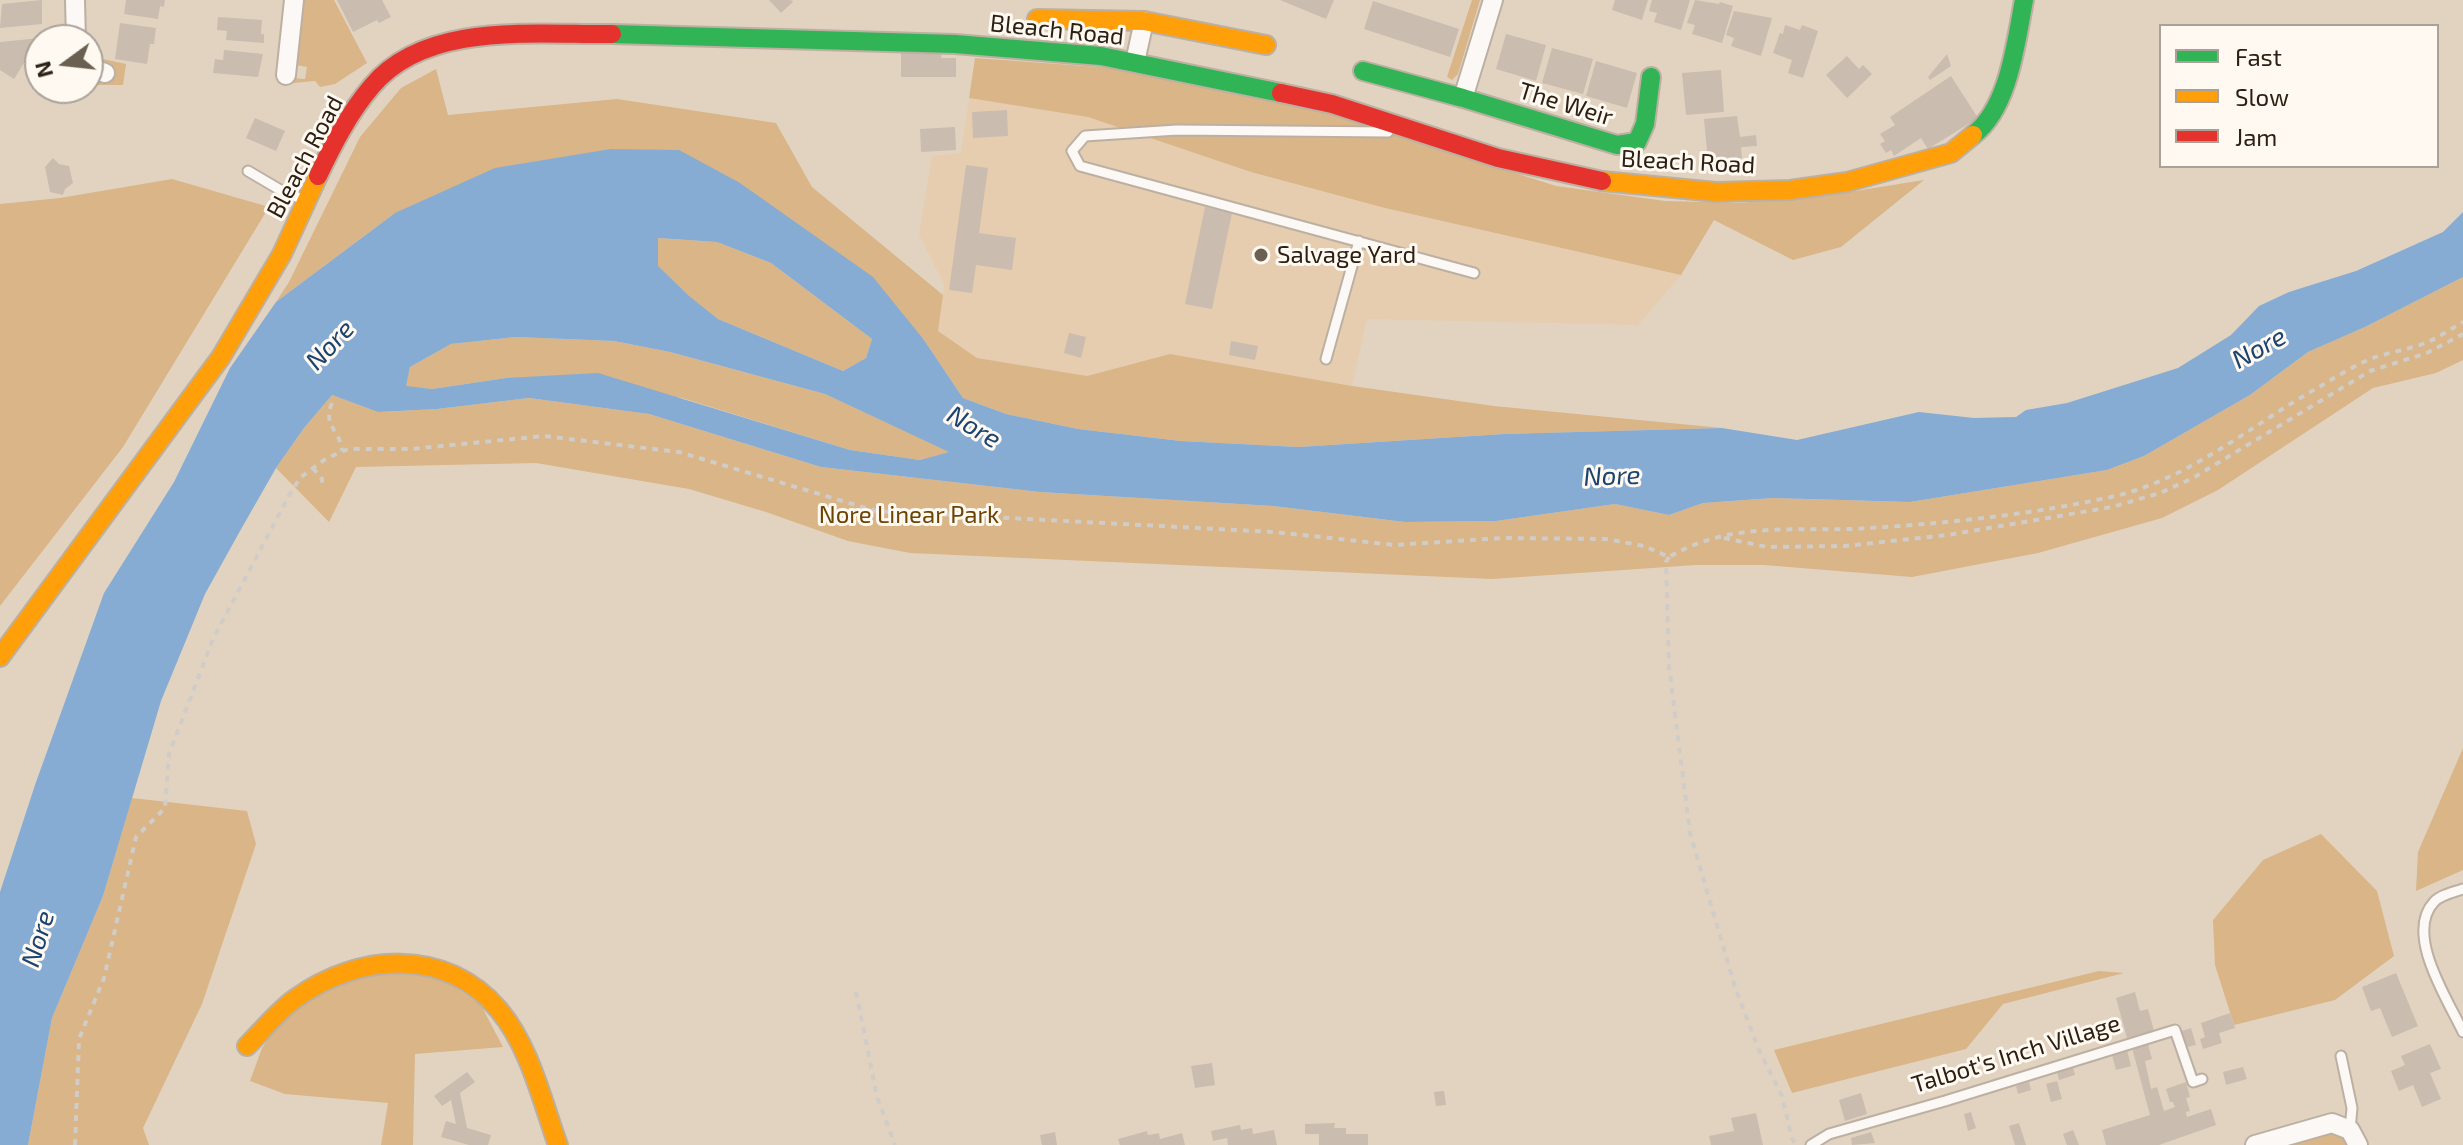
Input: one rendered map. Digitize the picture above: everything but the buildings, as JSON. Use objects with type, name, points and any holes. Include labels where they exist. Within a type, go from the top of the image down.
[{"type":"street","points":[[75,0],[76,24]]},
{"type":"street","points":[[286,75],[294,0]]},
{"type":"street","points":[[1463,98],[1493,0]]},
{"type":"street","name":"Bleach Road","points":[[0,657],[199,374],[221,357],[282,254],[339,132],[373,84],[401,61],[442,43],[484,35],[643,34],[955,44],[1101,56],[1332,104],[1498,158],[1609,182],[1716,192],[1790,190],[1847,182],[1951,153],[1979,131],[1998,104],[2013,55],[2024,0]]},
{"type":"street","points":[[1037,19],[1144,21],[1266,45]]},
{"type":"street","points":[[1135,62],[1144,21]]},
{"type":"street","name":"The Weir","points":[[1363,71],[1617,145],[1637,142],[1645,124],[1651,77]]},
{"type":"street","points":[[247,1046],[294,1000],[332,978],[365,966],[392,962],[437,965],[473,984],[500,1011],[518,1043],[558,1145]]},
{"type":"street","points":[[2255,1145],[2332,1123],[2354,1138]]},
{"type":"lane","points":[[1415,131],[1177,130],[1085,136],[1072,151],[1080,166],[1474,273]]},
{"type":"lane","points":[[248,171],[282,191],[307,201]]},
{"type":"lane","points":[[1326,359],[1359,241]]},
{"type":"lane","points":[[2463,889],[2434,902],[2422,934],[2434,972],[2463,1032]]},
{"type":"lane","name":"Talbot's Inch Village","points":[[1811,1145],[1829,1134],[2175,1030],[2193,1082],[2202,1079]]},
{"type":"lane","points":[[2341,1056],[2352,1108],[2354,1138]]},
{"type":"path","points":[[1797,1145],[1792,1139],[1782,1096],[1758,1048],[1735,987],[1690,833],[1669,666],[1666,562],[1669,557],[1687,546],[1718,537],[1781,528],[1861,529],[1950,523],[2110,498],[2148,488],[2185,470],[2318,387],[2371,359],[2423,344],[2463,322]]},
{"type":"path","points":[[1718,537],[1767,547],[1845,546],[1948,535],[2124,504],[2160,493],[2193,478],[2370,371],[2427,353],[2463,334]]},
{"type":"path","points":[[332,403],[328,412],[330,426],[341,442],[342,452]]},
{"type":"path","points":[[75,1145],[79,1039],[104,978],[136,837],[165,808],[169,754],[213,639],[292,490],[313,468],[342,452],[411,449],[544,436],[679,452],[876,511],[1274,532],[1395,545],[1502,538],[1606,539],[1644,546],[1669,557]]},
{"type":"path","points":[[313,468],[322,479],[322,485]]},
{"type":"path","points":[[856,992],[877,1097],[895,1145]]},
{"type":"shaded area","name":"Salvage Yard","points":[[969,98],[1088,117],[1251,172],[1385,208],[1681,275],[1638,325],[1367,319],[1352,386],[1170,354],[1087,376],[977,358],[938,331],[944,284],[919,235],[932,156],[961,153]]},
{"type":"green space","points":[[301,0],[334,0],[367,63],[335,84],[320,87],[315,81],[293,83],[293,78],[305,79],[307,67],[295,65]]},
{"type":"green space","points":[[1472,0],[1480,0],[1458,74],[1452,80],[1447,77]]},
{"type":"green space","points":[[975,58],[1126,69],[1327,113],[1556,186],[1665,201],[1740,203],[1843,193],[1924,180],[1841,247],[1793,260],[1714,220],[1681,275],[1385,208],[1251,172],[1088,117],[969,98]]},
{"type":"green space","points":[[104,59],[126,64],[123,85],[104,85],[111,66],[104,63]]},
{"type":"green space","points":[[436,69],[448,115],[617,99],[776,123],[812,187],[943,295],[938,331],[977,358],[1087,376],[1170,354],[1352,386],[1494,406],[1722,428],[1504,434],[1299,447],[1181,441],[1078,429],[1006,414],[963,398],[924,340],[740,183],[395,213],[276,302],[289,282],[360,137],[401,88]]},
{"type":"green space","points":[[172,179],[269,207],[123,447],[0,606],[0,204],[60,198]]},
{"type":"green space","points":[[658,238],[717,242],[771,263],[872,339],[866,358],[843,371],[718,319],[689,297],[657,266]]},
{"type":"green space","name":"Nore Linear Park","points":[[2463,277],[2463,360],[2436,373],[2373,388],[2218,490],[2162,518],[2038,553],[1912,577],[1764,565],[1696,565],[1492,579],[910,553],[848,541],[689,489],[536,463],[356,467],[329,522],[276,468],[332,395],[378,412],[437,409],[529,398],[649,414],[821,467],[1040,492],[1273,506],[1405,522],[1496,521],[1615,504],[1669,515],[1703,503],[1773,498],[1910,502],[2107,470],[2144,456],[2250,395],[2308,352]]},
{"type":"green space","points":[[516,337],[614,341],[670,352],[825,394],[950,452],[920,460],[850,450],[682,398],[506,378],[432,389],[405,387],[410,367],[451,344]]},
{"type":"green space","points":[[2463,748],[2463,870],[2416,891],[2418,852]]},
{"type":"green space","points":[[132,798],[247,811],[256,844],[202,1004],[143,1128],[149,1145],[28,1145],[52,1018],[103,896]]},
{"type":"green space","points":[[2321,834],[2377,891],[2394,956],[2335,1000],[2234,1025],[2215,965],[2213,920],[2263,860]]},
{"type":"green space","points":[[2099,971],[2124,973],[2003,1004],[1966,1049],[1792,1093],[1774,1050]]},
{"type":"green space","points":[[434,973],[481,1005],[503,1047],[415,1054],[413,1145],[381,1145],[388,1103],[285,1094],[250,1081],[262,1048],[281,1020],[353,974]]},
{"type":"green space","points":[[2331,1132],[2340,1135],[2348,1145],[2276,1145]]},
{"type":"water","name":"Nore","points":[[611,149],[679,150],[740,183],[873,277],[924,340],[963,398],[1006,414],[1078,429],[1181,441],[1299,447],[1504,434],[1722,428],[1797,440],[1919,412],[1974,418],[2016,417],[2026,410],[2067,403],[2178,368],[2231,335],[2259,306],[2289,292],[2356,271],[2443,232],[2463,212],[2463,277],[2308,352],[2250,395],[2144,456],[2107,470],[1910,502],[1773,498],[1703,503],[1669,515],[1615,504],[1496,521],[1405,522],[1273,506],[1040,492],[821,467],[649,414],[529,398],[437,409],[378,412],[332,395],[276,468],[205,594],[161,701],[103,896],[52,1018],[28,1145],[0,1145],[0,892],[104,593],[174,482],[230,368],[276,302],[395,213],[495,168]],"holes":[[[658,238],[717,242],[771,263],[872,339],[866,358],[843,371],[718,319],[658,266]],[[516,337],[614,341],[670,352],[825,394],[949,452],[920,460],[850,450],[598,373],[506,378],[432,389],[406,386],[410,367],[451,344]]]},
{"type":"traffic: fast","points":[[1973,135],[1985,123],[2003,91],[2024,0]]},
{"type":"traffic: fast","points":[[612,34],[955,44],[1101,56],[1281,93]]},
{"type":"traffic: fast","points":[[1363,71],[1617,145],[1637,142],[1645,124],[1651,77]]},
{"type":"traffic: slow","points":[[1037,19],[1144,21],[1266,45]]},
{"type":"traffic: slow","points":[[1602,181],[1716,192],[1790,190],[1847,182],[1951,153],[1973,135]]},
{"type":"traffic: slow","points":[[0,657],[221,357],[282,254],[318,176]]},
{"type":"traffic: slow","points":[[247,1046],[288,1004],[346,972],[401,964],[428,967],[454,975],[478,990],[510,1025],[534,1075],[558,1145]]},
{"type":"traffic: jam","points":[[318,176],[342,129],[372,86],[395,65],[422,51],[452,41],[484,36],[612,34]]},
{"type":"traffic: jam","points":[[1281,93],[1332,104],[1498,158],[1602,181]]},
{"type":"place","name":"Salvage Yard","points":[[1261,255]]}]
